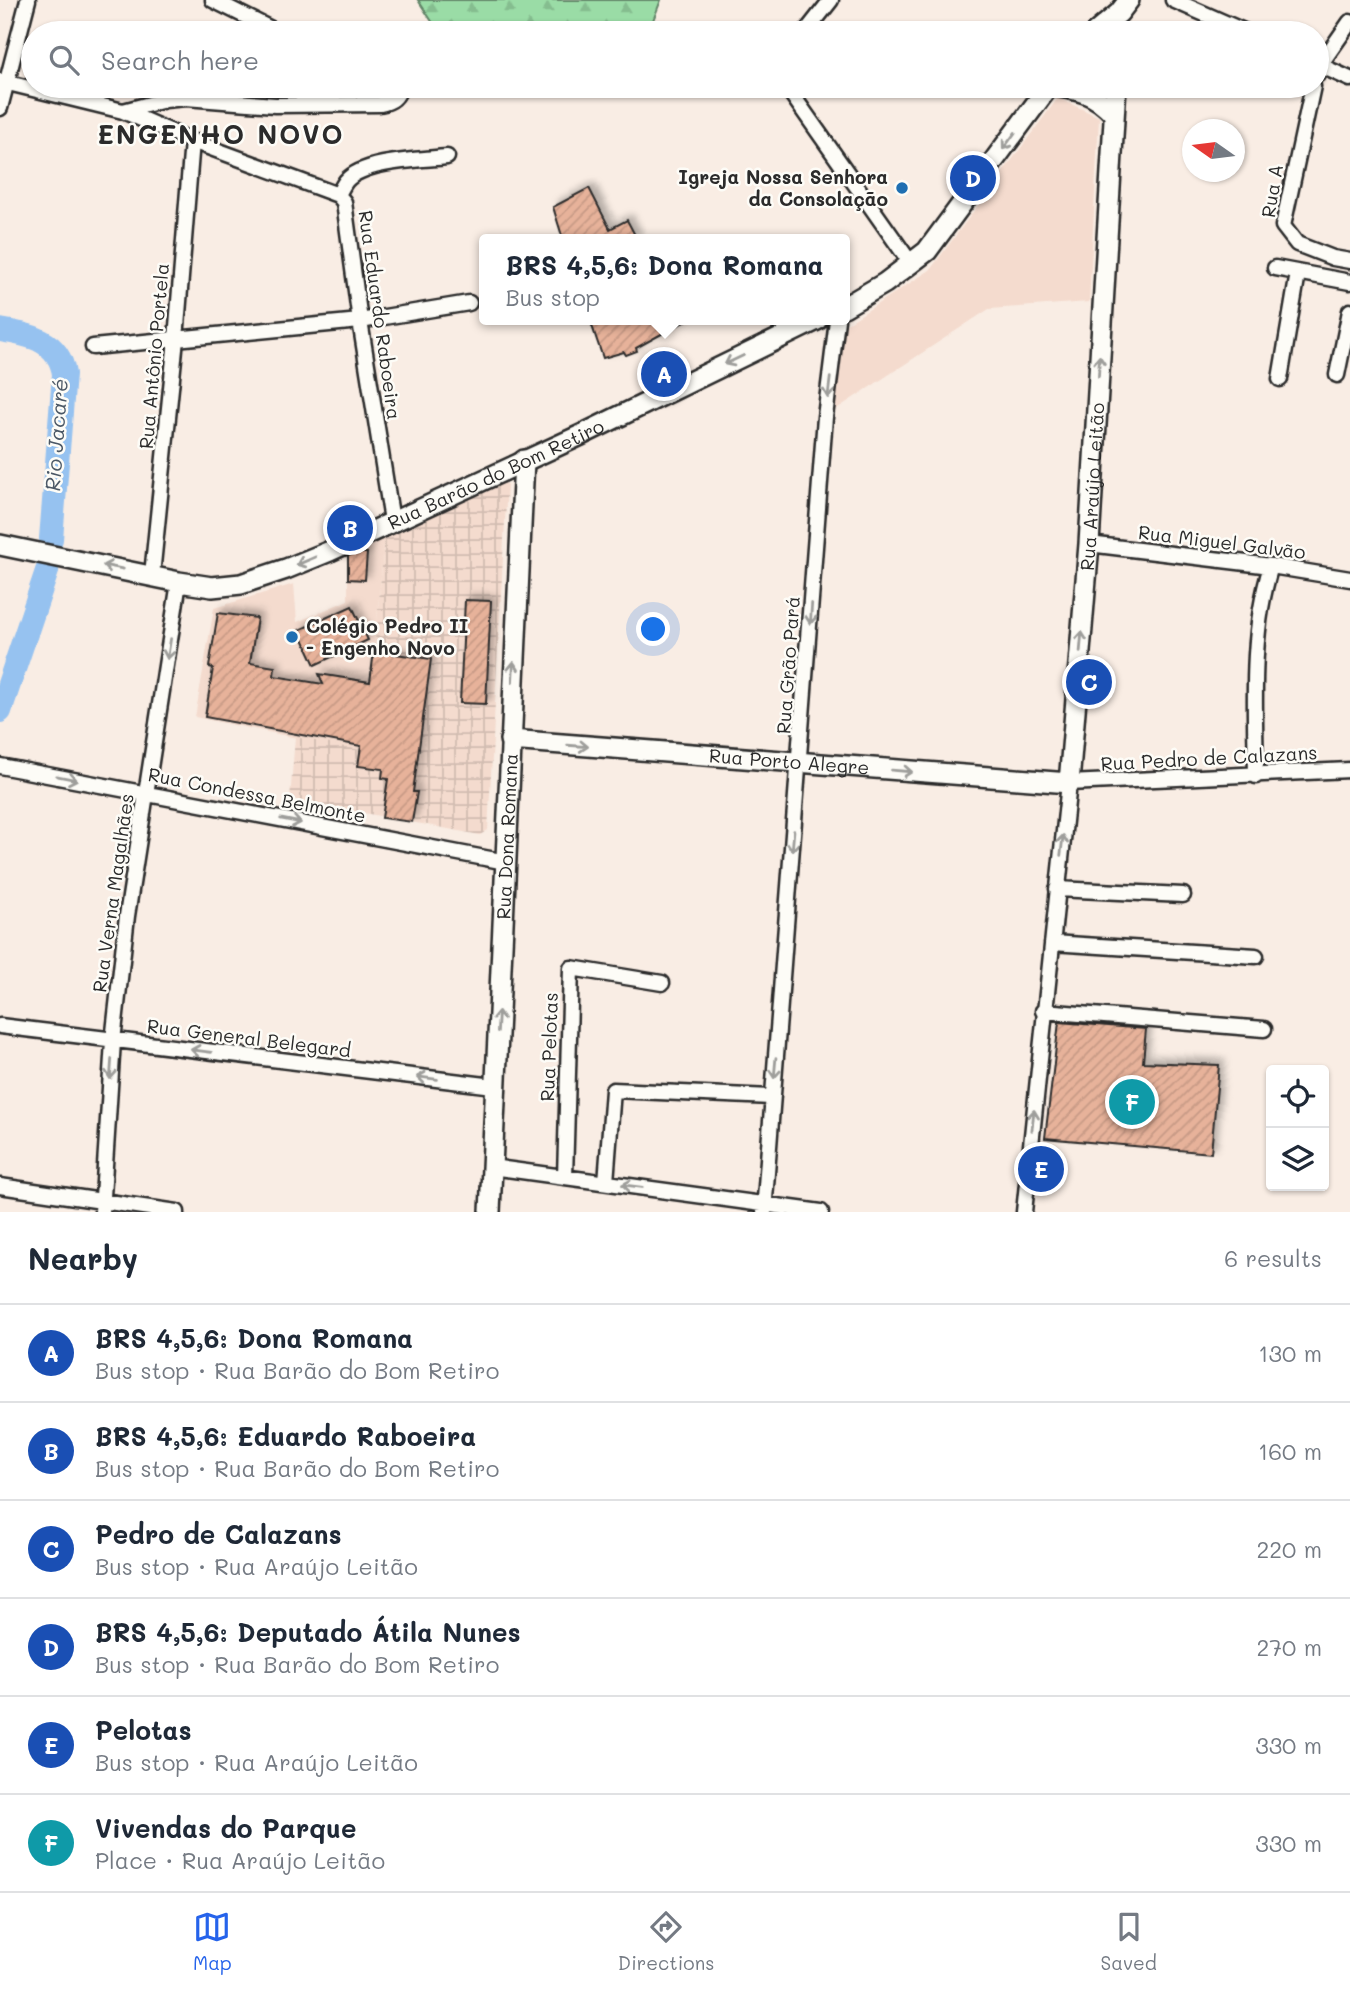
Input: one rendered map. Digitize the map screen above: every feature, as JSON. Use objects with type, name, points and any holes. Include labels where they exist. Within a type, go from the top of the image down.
[{"type":"street","points":[[22,21],[28,0]]},
{"type":"street","points":[[213,0],[255,21]]},
{"type":"street","points":[[814,21],[831,0]]},
{"type":"street","points":[[1173,0],[1221,21]]},
{"type":"street","points":[[1108,21],[1124,6]]},
{"type":"street","points":[[1329,52],[1350,22]]},
{"type":"street","points":[[0,108],[3,82],[21,23]]},
{"type":"street","points":[[1329,72],[1350,79]]},
{"type":"street","points":[[3,82],[21,86]]},
{"type":"street","points":[[69,98],[123,111],[192,141],[338,195]]},
{"type":"street","points":[[123,111],[165,100],[186,98],[275,105],[380,104],[395,98]]},
{"type":"street","points":[[794,98],[912,265]]},
{"type":"street","points":[[850,304],[864,298],[912,265],[942,233],[1041,98]]},
{"type":"street","points":[[1098,98],[1113,113]]},
{"type":"street","name":"Rua Araújo Leitão","points":[[1024,1212],[1069,783],[1089,544],[1115,98]]},
{"type":"street","name":"Rua A","points":[[1310,98],[1283,226],[1297,244],[1333,258],[1350,261]]},
{"type":"street","name":"Rua Antônio Portela","points":[[152,575],[176,339],[192,141]]},
{"type":"street","name":"Rua Eduardo Raboeira","points":[[392,522],[344,202],[338,195],[346,180],[372,166],[447,157]]},
{"type":"street","points":[[1275,268],[1350,282]]},
{"type":"street","points":[[1280,379],[1298,273]]},
{"type":"street","points":[[93,347],[360,321],[470,303]]},
{"type":"street","points":[[1337,375],[1350,311]]},
{"type":"street","name":"Rua Barão do Bom Retiro","points":[[0,545],[179,582],[212,587],[240,584],[286,569],[392,522],[581,435],[807,325]]},
{"type":"street","name":"Rua Grão Pará","points":[[764,1209],[825,417],[836,325]]},
{"type":"street","name":"Rua Dona Romana","points":[[490,1212],[524,460]]},
{"type":"street","name":"Rua Miguel Galvão","points":[[1089,544],[1271,566],[1350,579]]},
{"type":"street","points":[[1256,776],[1256,653],[1261,604],[1271,566]]},
{"type":"street","name":"Rua Verna Magalhães","points":[[102,1207],[113,1041],[127,916],[179,582]]},
{"type":"street","name":"Rua Porto Alegre","points":[[510,740],[1069,783]]},
{"type":"street","name":"Rua Condessa Belmonte","points":[[0,766],[506,862]]},
{"type":"street","name":"Rua Pedro de Calazans","points":[[1069,783],[1350,770]]},
{"type":"street","points":[[1057,889],[1183,895]]},
{"type":"street","points":[[1052,943],[1256,956]]},
{"type":"street","name":"Rua Pelotas","points":[[565,1177],[571,968],[662,983]]},
{"type":"street","points":[[1044,1011],[1264,1029]]},
{"type":"street","name":"Rua General Belegard","points":[[0,1026],[494,1086]]},
{"type":"street","points":[[606,1182],[613,1090],[772,1097]]},
{"type":"street","points":[[491,1167],[606,1182],[764,1209],[821,1212]]},
{"type":"street","points":[[0,1186],[102,1207],[177,1212]]},
{"type":"shaded area","points":[[1058,98],[1099,117],[1089,302],[989,309],[835,410],[845,325],[850,325],[850,322],[930,270]]},
{"type":"shaded area","points":[[502,478],[507,485],[488,830],[480,835],[290,799],[295,737],[360,750],[374,651],[385,534]]},
{"type":"shaded area","name":"Colégio Pedro II - Engenho Novo","points":[[385,534],[374,651],[360,751],[195,717],[214,608],[294,584],[297,622],[348,600],[348,552]]},
{"type":"green space","points":[[418,0],[661,0],[653,21],[432,21]]},
{"type":"building","points":[[589,188],[610,229],[627,220],[634,234],[561,234],[553,207]]},
{"type":"building","points":[[592,325],[678,325],[636,348],[637,351],[603,358]]},
{"type":"building","points":[[367,553],[365,580],[348,579],[348,556]]},
{"type":"building","points":[[465,600],[491,601],[486,704],[460,703]]},
{"type":"building","points":[[352,606],[368,640],[315,665],[299,630]]},
{"type":"building","points":[[218,613],[257,618],[250,663],[275,667],[274,676],[323,684],[319,674],[370,682],[374,651],[431,659],[413,792],[417,792],[412,822],[382,818],[388,779],[382,778],[383,769],[358,766],[361,746],[205,717],[213,668],[209,667]]},
{"type":"building","points":[[1059,1022],[1146,1029],[1143,1062],[1219,1065],[1211,1153],[1045,1138]]},
{"type":"waterway","name":"Rio Jacaré","points":[[0,330],[32,337],[49,346],[56,353],[64,374],[51,539]]},
{"type":"waterway","name":"Rio Jacaré","points":[[0,711],[47,571]]},
{"type":"place","name":"BRS 4,5,6: Deputado Átila Nunes","points":[[973,178]]},
{"type":"place","name":"Igreja Nossa Senhora da Consolação","points":[[902,188]]},
{"type":"place","name":"BRS 4,5,6: Dona Romana","points":[[664,374]]},
{"type":"place","name":"BRS 4,5,6: Eduardo Raboeira","points":[[350,528]]},
{"type":"place","name":"Colégio Pedro II - Engenho Novo","points":[[292,637]]},
{"type":"place","name":"Pedro de Calazans","points":[[1089,682]]},
{"type":"place","name":"Vivendas do Parque","points":[[1132,1102]]},
{"type":"place","name":"Pelotas","points":[[1041,1169]]},
{"type":"district","name":"ENGENHO NOVO","points":[[221,135]]}]
